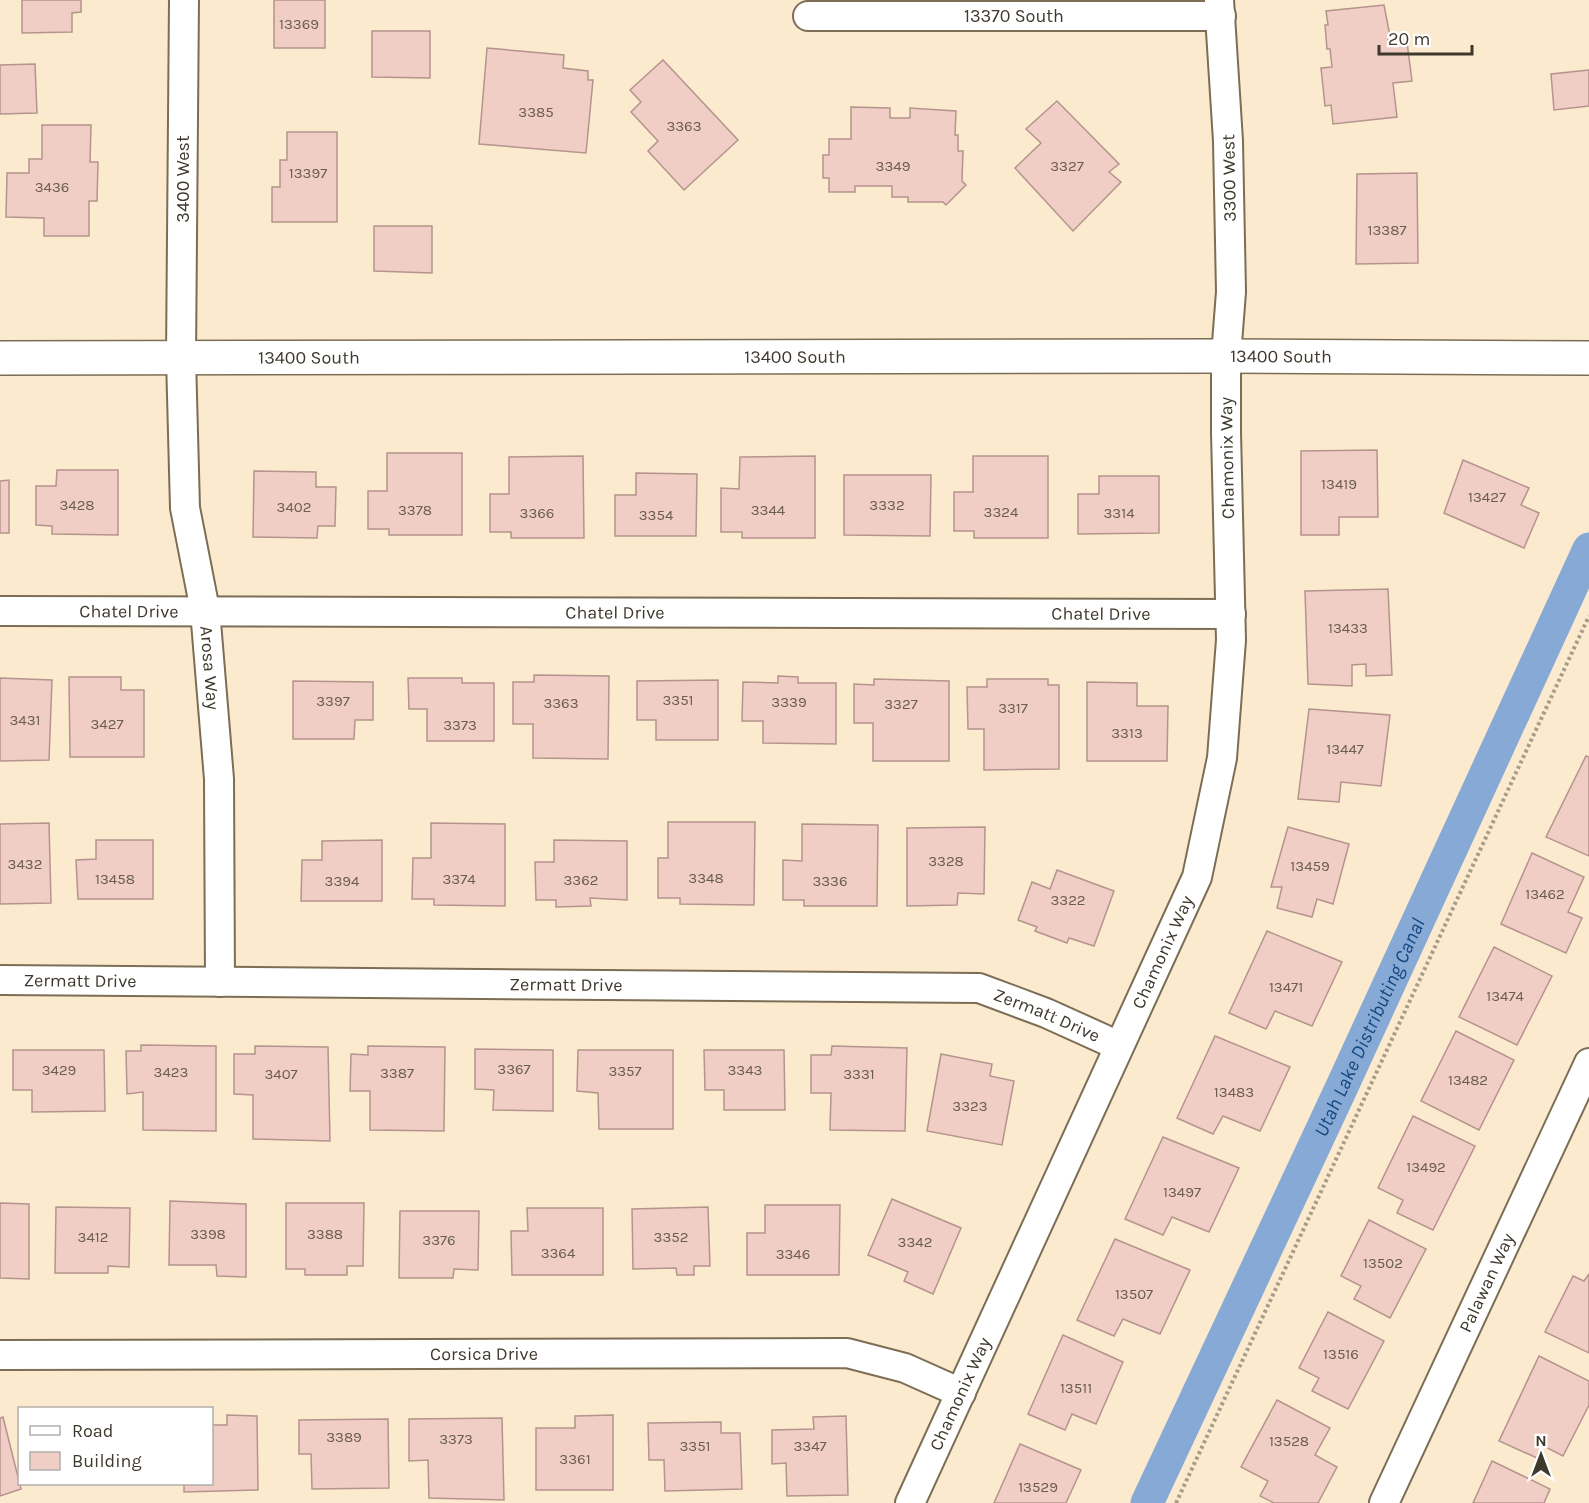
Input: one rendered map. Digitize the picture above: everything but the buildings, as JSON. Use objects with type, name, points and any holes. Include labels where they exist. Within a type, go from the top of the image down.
[{"type":"main road","name":"13400 South","points":[[0,358],[1226,356],[1589,358]]},
{"type":"street","name":"3400 West","points":[[181,358],[184,0]]},
{"type":"street","name":"13370 South","points":[[808,16],[1220,8]]},
{"type":"street","name":"3300 West","points":[[1220,8],[1228,141],[1231,292],[1226,356]]},
{"type":"street","name":"Chamonix Way","points":[[910,1503],[1197,877],[1222,758],[1231,614],[1228,556],[1226,356]]},
{"type":"street","name":"Arosa Way","points":[[181,358],[184,508],[205,610],[219,779],[220,982]]},
{"type":"street","name":"Chatel Drive","points":[[0,611],[1231,614]]},
{"type":"street","name":"Zermatt Drive","points":[[0,980],[979,988],[1046,1013],[1119,1046]]},
{"type":"street","name":"Palawan Way","points":[[1384,1503],[1589,1063]]},
{"type":"street","name":"Corsica Drive","points":[[0,1355],[847,1353],[905,1368],[961,1393]]},
{"type":"path","points":[[1176,1503],[1589,616]]},
{"type":"waterway","name":"Utah Lake Distributing Canal","points":[[1147,1503],[1339,1093],[1589,549]]}]
